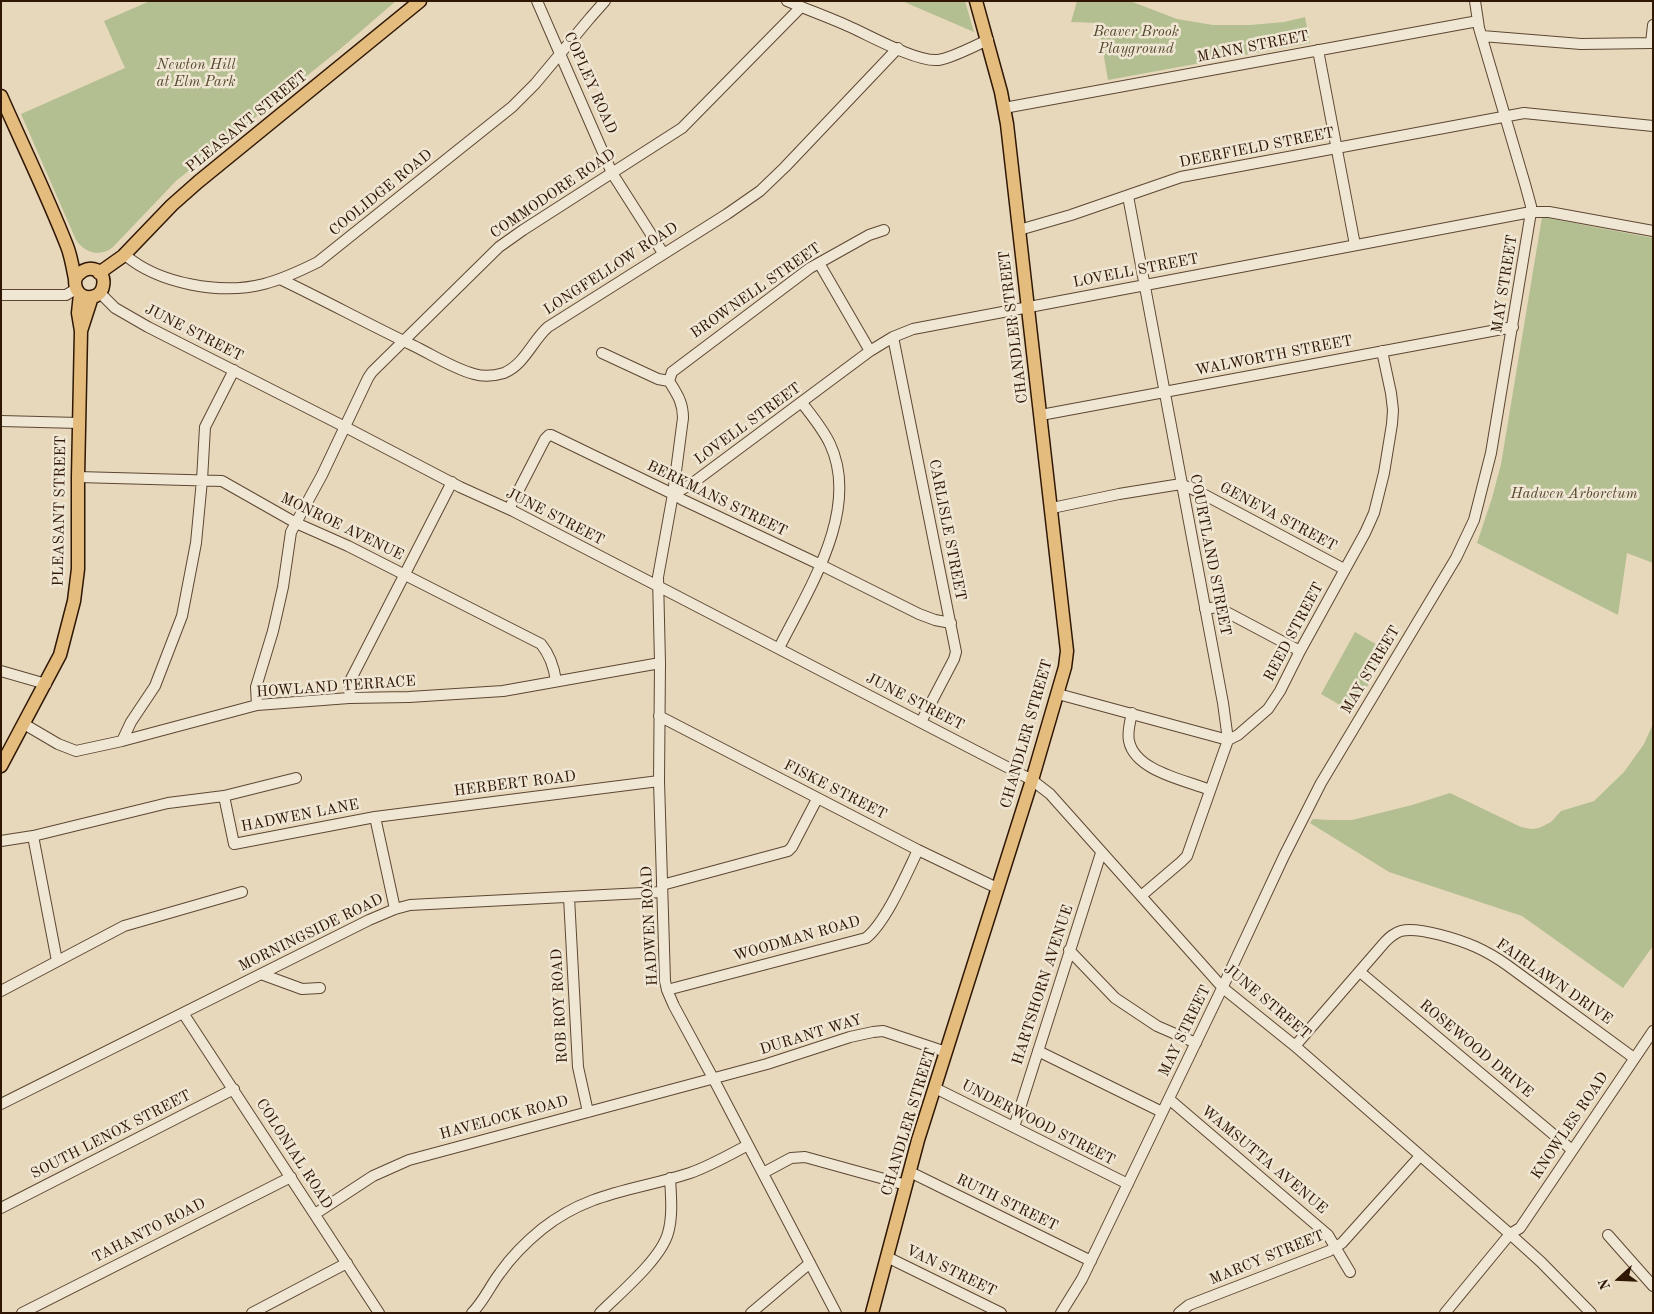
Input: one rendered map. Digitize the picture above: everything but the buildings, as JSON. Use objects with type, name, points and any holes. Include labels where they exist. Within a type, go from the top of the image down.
[{"type":"main road","name":"PLEASANT STREET","points":[[1,766],[46,684],[62,647],[74,601],[78,569],[81,331],[78,313],[85,291],[77,275],[82,270],[94,271],[125,254],[172,205],[198,182],[420,1]]},
{"type":"main road","name":"CHANDLER STREET","points":[[872,1313],[906,1185],[1058,694],[1067,651],[1052,508],[1027,307],[1020,230],[1004,108],[988,40],[976,1]]},
{"type":"main road","points":[[1,96],[85,291],[104,285],[102,276],[67,247]]},
{"type":"street","name":"COPLEY ROAD","points":[[537,1],[612,173],[663,253]]},
{"type":"street","name":"COOLIDGE ROAD","points":[[125,254],[134,262],[154,273],[192,285],[210,287],[259,285],[290,276],[318,262],[512,107],[561,55],[605,1]]},
{"type":"street","points":[[787,1],[918,57],[936,60],[946,58],[988,40]]},
{"type":"street","name":"MAY STREET","points":[[1061,1313],[1091,1261],[1284,856],[1321,783],[1456,558],[1470,530],[1492,448],[1531,212],[1482,36],[1475,1]]},
{"type":"street","name":"COMMODORE ROAD","points":[[257,705],[256,687],[273,631],[283,587],[291,532],[372,372],[499,247],[682,128],[801,7]]},
{"type":"street","name":"MANN STREET","points":[[1004,108],[1478,20]]},
{"type":"street","points":[[1482,36],[1581,44],[1650,43],[1653,25]]},
{"type":"street","name":"LONGFELLOW ROAD","points":[[280,279],[457,368],[473,374],[486,376],[505,372],[523,359],[537,337],[548,327],[727,214],[760,191],[898,48]]},
{"type":"street","points":[[1318,50],[1355,245]]},
{"type":"street","name":"DEERFIELD STREET","points":[[1020,230],[1181,177],[1505,116],[1524,113],[1653,126]]},
{"type":"street","name":"COURTLAND STREET","points":[[1128,196],[1228,740],[1187,856],[1141,896]]},
{"type":"street","name":"LOVELL STREET","points":[[673,494],[690,485],[870,351],[893,337],[922,327],[1531,212],[1549,212],[1653,231]]},
{"type":"street","name":"BROWNELL STREET","points":[[669,381],[676,367],[810,268],[869,235],[884,230]]},
{"type":"street","points":[[819,263],[870,351]]},
{"type":"street","points":[[1,295],[66,295],[85,291]]},
{"type":"street","name":"JUNE STREET","points":[[85,291],[148,327],[779,648],[1032,780],[1050,794],[1222,988],[1295,1046],[1510,1234],[1541,1262],[1591,1313]]},
{"type":"street","name":"WALWORTH STREET","points":[[1041,414],[1513,327]]},
{"type":"street","name":"CARLISLE STREET","points":[[893,337],[956,652],[922,722]]},
{"type":"street","name":"REED STREET","points":[[1228,740],[1238,735],[1268,709],[1365,533],[1374,513],[1390,437],[1393,410],[1382,351]]},
{"type":"street","points":[[602,353],[658,379],[669,381],[680,399],[683,411],[673,494],[658,577],[659,587]]},
{"type":"street","points":[[122,741],[131,722],[155,686],[182,616],[196,543],[205,427],[234,370]]},
{"type":"street","points":[[779,648],[821,565],[837,515],[839,495],[839,477],[830,445],[822,430],[802,403]]},
{"type":"street","points":[[1,421],[79,423]]},
{"type":"street","name":"BERKMANS STREET","points":[[509,510],[549,435],[554,436],[919,614],[935,620],[951,622]]},
{"type":"street","name":"MONROE AVENUE","points":[[78,477],[222,481],[296,523],[348,546],[540,644],[548,652],[556,681]]},
{"type":"street","points":[[349,698],[351,679],[452,482]]},
{"type":"street","points":[[1052,508],[1119,494],[1181,484]]},
{"type":"street","name":"GENEVA STREET","points":[[1181,484],[1344,569]]},
{"type":"street","name":"HADWEN ROAD","points":[[659,587],[659,781],[664,973],[667,990],[836,1313]]},
{"type":"street","points":[[1205,609],[1217,607],[1300,651]]},
{"type":"street","name":"HOWLAND TERRACE","points":[[24,724],[58,744],[76,751],[122,741],[257,705],[349,698],[495,692],[660,663]]},
{"type":"street","points":[[1,671],[46,684]]},
{"type":"street","points":[[1058,694],[1228,740]]},
{"type":"street","points":[[1132,713],[1128,739],[1132,750],[1144,764],[1210,790]]},
{"type":"street","name":"FISKE STREET","points":[[659,716],[918,850],[997,888]]},
{"type":"street","points":[[1,841],[33,836],[168,803],[224,796],[296,778]]},
{"type":"street","name":"HERBERT ROAD","points":[[375,817],[659,781]]},
{"type":"street","name":"HADWEN LANE","points":[[224,796],[234,844],[375,817],[395,909]]},
{"type":"street","name":"MORNINGSIDE ROAD","points":[[1,1104],[368,920],[395,909],[410,905],[569,897],[662,889],[788,851],[792,847],[817,798]]},
{"type":"street","points":[[33,836],[57,962]]},
{"type":"street","name":"WOODMAN ROAD","points":[[667,990],[866,938],[874,932],[882,920],[918,850]]},
{"type":"street","name":"HARTSHORN AVENUE","points":[[1014,1127],[1101,853]]},
{"type":"street","points":[[1,991],[124,926],[242,892]]},
{"type":"street","name":"ROB ROY ROAD","points":[[569,897],[578,1066],[588,1112]]},
{"type":"street","name":"FAIRLAWN DRIVE","points":[[1295,1046],[1393,934],[1402,931],[1423,930],[1475,946],[1507,965],[1634,1058]]},
{"type":"street","points":[[1069,950],[1115,998],[1148,1021],[1196,1044]]},
{"type":"street","name":"ROSEWOOD DRIVE","points":[[1360,972],[1572,1150]]},
{"type":"street","points":[[261,974],[302,990],[320,988]]},
{"type":"street","name":"COLONIAL ROAD","points":[[183,1013],[379,1313]]},
{"type":"street","name":"KNOWLES ROAD","points":[[1445,1313],[1510,1234],[1520,1228],[1653,1030]]},
{"type":"street","name":"DURANT WAY","points":[[713,1078],[767,1064],[850,1037],[873,1032],[894,1034],[946,1052]]},
{"type":"street","points":[[1038,1050],[1162,1112]]},
{"type":"street","name":"HAVELOCK ROAD","points":[[315,1214],[374,1176],[398,1164],[713,1078]]},
{"type":"street","name":"UNDERWOOD STREET","points":[[935,1088],[1128,1184]]},
{"type":"street","name":"SOUTH LENOX STREET","points":[[1,1208],[234,1089]]},
{"type":"street","name":"WAMSUTTA AVENUE","points":[[1169,1099],[1328,1235],[1350,1272]]},
{"type":"street","points":[[472,1313],[508,1261],[533,1237],[578,1206],[600,1197],[706,1167],[748,1145]]},
{"type":"street","name":"MARCY STREET","points":[[1179,1313],[1189,1305],[1336,1247],[1348,1238],[1420,1156]]},
{"type":"street","points":[[762,1173],[791,1158],[805,1157],[906,1185]]},
{"type":"street","name":"RUTH STREET","points":[[910,1172],[1091,1261]]},
{"type":"street","name":"TAHANTO ROAD","points":[[22,1313],[291,1177]]},
{"type":"street","points":[[600,1313],[662,1248],[670,1225],[670,1178]]},
{"type":"street","points":[[1608,1235],[1653,1286]]},
{"type":"street","name":"VAN STREET","points":[[887,1257],[1001,1313]]},
{"type":"street","points":[[252,1313],[346,1263]]},
{"type":"street","points":[[751,1313],[810,1263]]},
{"type":"green space","name":"Newton Hill at Elm Park","points":[[150,1],[396,1],[339,50],[176,181],[112,248],[97,253],[92,252],[84,248],[76,240],[21,114],[125,68],[104,21]]},
{"type":"green space","points":[[902,1],[965,1],[974,32]]},
{"type":"green space","name":"Beaver Brook Playground","points":[[1077,1],[1130,1],[1177,19],[1213,25],[1250,25],[1284,22],[1305,17],[1310,43],[1108,80],[1098,23],[1071,22]]},
{"type":"green space","name":"Hadwen Arboretum","points":[[1542,217],[1653,238],[1653,563],[1627,553],[1618,615],[1477,543],[1501,464]]},
{"type":"green space","points":[[1355,632],[1388,651],[1352,712],[1321,694]]},
{"type":"green space","points":[[1653,724],[1653,946],[1623,988],[1522,916],[1389,872],[1310,823],[1313,819],[1352,820],[1450,793],[1521,827],[1539,828],[1551,822],[1561,811],[1594,801],[1624,772],[1644,744]]}]
